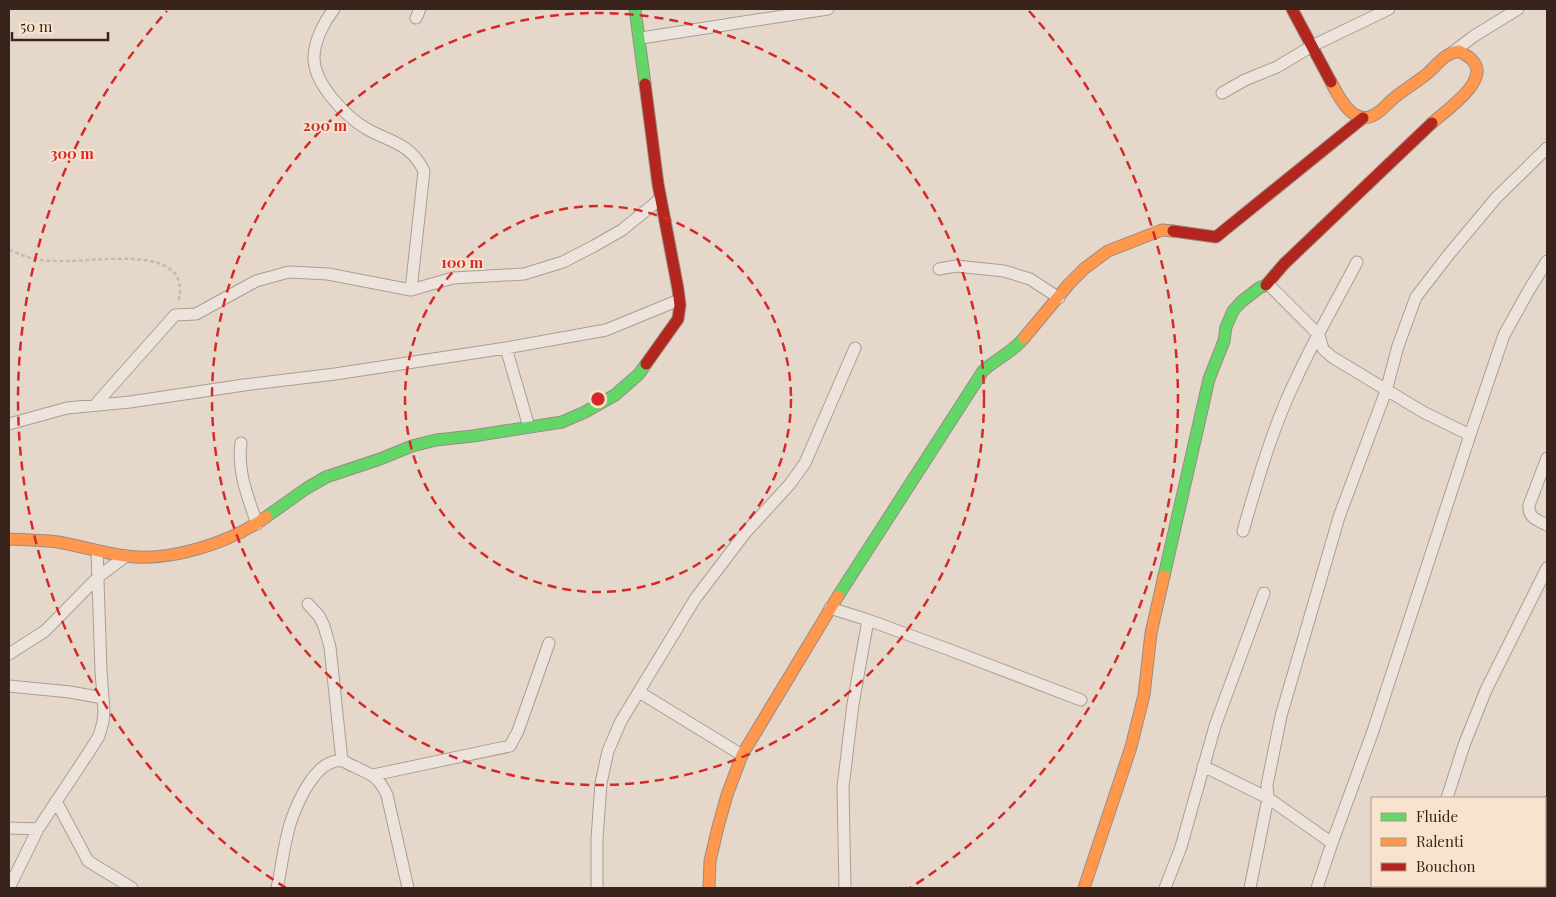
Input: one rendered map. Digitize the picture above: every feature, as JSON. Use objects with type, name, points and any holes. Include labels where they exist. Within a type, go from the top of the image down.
[{"type":"street","points":[[334,9],[317,38],[314,59],[318,75],[341,110],[368,130],[404,147],[418,158],[424,171],[411,290]]},
{"type":"street","points":[[9,539],[57,542],[126,556],[153,557],[182,554],[222,541],[257,524],[306,488],[326,477],[412,446],[436,440],[562,422],[585,412],[615,395],[639,374],[669,333],[681,312],[650,137],[641,38],[635,9]]},
{"type":"street","points":[[641,38],[828,9]]},
{"type":"street","points":[[1292,9],[1342,104],[1353,114],[1363,118]]},
{"type":"street","points":[[1222,92],[1277,67],[1312,46],[1388,9]]},
{"type":"street","points":[[709,888],[710,861],[718,827],[727,795],[742,755],[830,608],[983,371],[1021,342],[1085,268],[1108,251],[1162,230],[1216,237],[1363,118],[1380,112],[1392,99],[1429,72],[1443,58],[1518,9]]},
{"type":"street","points":[[1084,888],[1131,747],[1144,695],[1151,634],[1209,379],[1220,354],[1226,327],[1233,311],[1259,288],[1268,284],[1284,264],[1347,203],[1471,88],[1476,79],[1477,68],[1472,59],[1459,51],[1453,52]]},
{"type":"street","points":[[1250,888],[1268,798],[1268,785],[1283,707],[1339,517],[1386,391],[1398,346],[1416,298],[1450,253],[1496,198],[1547,148]]},
{"type":"street","points":[[95,405],[175,315],[196,314],[256,281],[289,272],[328,274],[411,290],[453,278],[524,274],[563,262],[622,230],[660,199]]},
{"type":"street","points":[[1317,888],[1373,731],[1504,335],[1547,261]]},
{"type":"street","points":[[1243,531],[1259,475],[1278,420],[1297,376],[1357,262]]},
{"type":"street","points":[[939,269],[956,266],[1004,271],[1030,279],[1059,298]]},
{"type":"street","points":[[1268,284],[1319,335],[1323,349],[1327,354],[1423,412],[1470,435]]},
{"type":"street","points":[[9,424],[67,408],[130,402],[335,374],[506,348],[606,330],[679,300]]},
{"type":"street","points":[[506,348],[529,427]]},
{"type":"street","points":[[597,888],[597,839],[602,783],[608,751],[621,721],[695,599],[746,532],[790,484],[805,463],[855,348]]},
{"type":"street","points":[[242,443],[239,457],[243,484],[257,524]]},
{"type":"street","points":[[1547,458],[1528,512],[1532,518],[1547,525]]},
{"type":"street","points":[[9,888],[38,830],[99,736],[103,722],[98,551]]},
{"type":"street","points":[[9,654],[45,631],[98,577],[126,556]]},
{"type":"street","points":[[1447,797],[1464,745],[1486,690],[1547,568]]},
{"type":"street","points":[[1165,888],[1181,847],[1215,726],[1264,593]]},
{"type":"street","points":[[308,604],[319,616],[330,647],[342,761]]},
{"type":"street","points":[[830,608],[950,650],[1081,700]]},
{"type":"street","points":[[845,888],[845,771],[853,704],[868,620]]},
{"type":"street","points":[[372,775],[510,746],[518,731],[549,643]]},
{"type":"street","points":[[9,686],[70,692],[103,698]]},
{"type":"street","points":[[640,692],[742,755]]},
{"type":"street","points":[[277,888],[290,821],[302,796],[313,776],[328,764],[342,761],[372,775],[382,783],[387,795],[408,888]]},
{"type":"street","points":[[1203,766],[1268,798],[1332,843]]},
{"type":"street","points":[[56,801],[88,861],[132,888]]},
{"type":"street","points":[[9,828],[38,830]]},
{"type":"path","points":[[9,250],[31,258],[65,262],[126,259],[154,261],[173,269],[180,279],[181,290],[175,315]]},
{"type":"traffic: fast","points":[[635,9],[645,84]]},
{"type":"traffic: fast","points":[[1164,576],[1209,379],[1224,341],[1226,327],[1233,311],[1241,302],[1266,285]]},
{"type":"traffic: fast","points":[[838,596],[983,371],[1024,338]]},
{"type":"traffic: fast","points":[[266,517],[326,477],[412,446],[436,440],[562,422],[585,412],[615,395],[639,374],[646,364]]},
{"type":"traffic: slow","points":[[1331,82],[1339,97],[1350,111],[1363,117],[1371,116],[1428,73],[1446,56],[1459,51],[1472,60],[1477,68],[1476,76],[1465,94],[1432,123]]},
{"type":"traffic: slow","points":[[1024,338],[1069,284],[1085,268],[1108,251],[1162,230],[1173,231]]},
{"type":"traffic: slow","points":[[9,539],[58,542],[126,556],[161,556],[180,553],[217,542],[235,535],[266,517]]},
{"type":"traffic: slow","points":[[1084,888],[1131,747],[1144,695],[1151,633],[1164,576]]},
{"type":"traffic: slow","points":[[709,888],[710,861],[718,827],[727,795],[742,755],[838,596]]},
{"type":"traffic: jam","points":[[1292,9],[1331,82]]},
{"type":"traffic: jam","points":[[645,84],[658,184],[680,305],[678,319],[646,364]]},
{"type":"traffic: jam","points":[[1173,231],[1216,237],[1363,118]]},
{"type":"traffic: jam","points":[[1266,285],[1284,264],[1432,123]]}]
